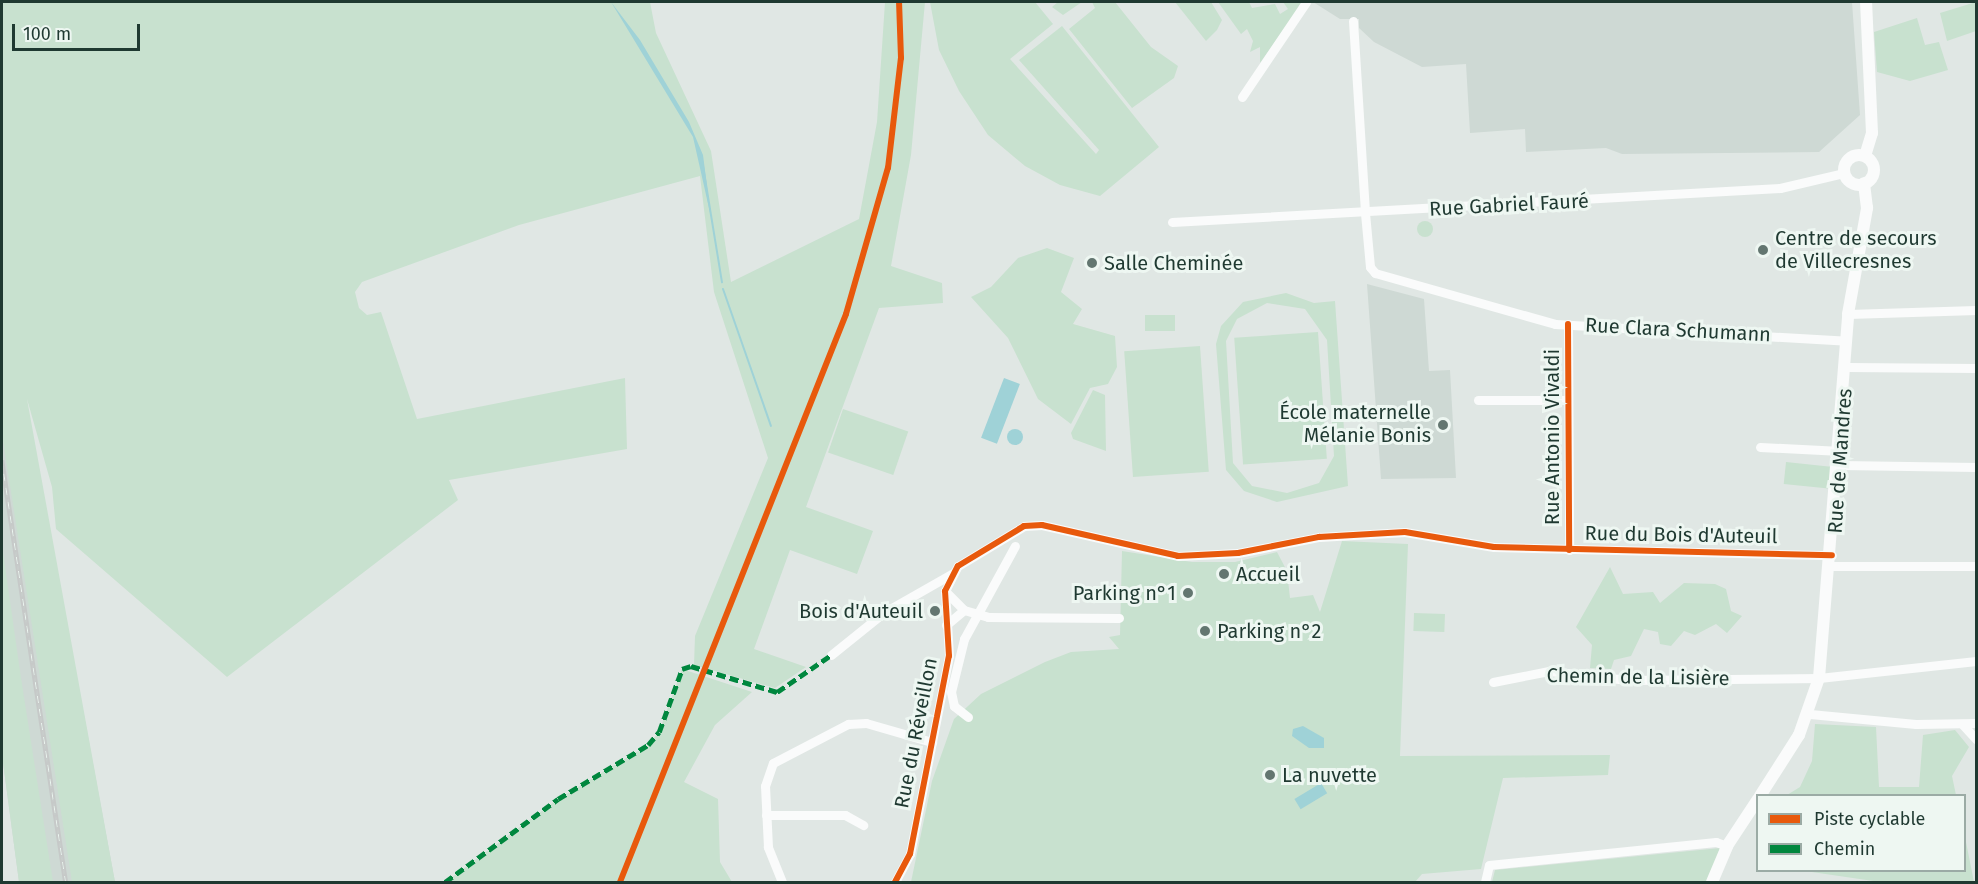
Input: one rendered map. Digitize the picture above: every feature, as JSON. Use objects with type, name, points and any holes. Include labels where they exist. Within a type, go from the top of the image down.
[{"type":"street","points":[[1242,97],[1306,2]]},
{"type":"street","points":[[1865,156],[1849,158],[1844,173],[1852,183],[1864,183],[1874,170],[1865,156],[1872,133],[1866,2]]},
{"type":"street","name":"Rue Clara Schumann","points":[[1353,21],[1370,267],[1382,277],[1568,324],[1847,341]]},
{"type":"street","name":"Rue Gabriel Fauré","points":[[1172,222],[1780,188],[1844,173]]},
{"type":"street","name":"Rue de Mandres","points":[[1761,794],[1810,714],[1820,678],[1841,452],[1848,314],[1867,208],[1864,183]]},
{"type":"street","points":[[1848,314],[1977,310]]},
{"type":"street","name":"Rue Antonio Vivaldi","points":[[1568,324],[1569,550]]},
{"type":"street","points":[[1847,367],[1977,368]]},
{"type":"street","points":[[1478,400],[1568,400]]},
{"type":"street","points":[[1760,447],[1841,452]]},
{"type":"street","points":[[1840,465],[1977,467]]},
{"type":"street","name":"Rue du Bois d'Auteuil","points":[[1032,524],[1178,556],[1238,553],[1319,537],[1405,532],[1466,545],[1977,566]]},
{"type":"street","name":"Rue du Réveillon","points":[[895,882],[910,854],[949,656],[945,591],[953,573],[975,553],[1032,524]]},
{"type":"street","points":[[968,717],[954,706],[951,692],[964,639],[1015,546]]},
{"type":"street","points":[[831,655],[883,613],[953,573]]},
{"type":"street","points":[[945,591],[964,610],[976,615],[1119,618]]},
{"type":"street","points":[[946,625],[964,610]]},
{"type":"street","name":"Chemin de la Lisière","points":[[1493,682],[1549,671],[1627,680],[1820,678],[1977,660]]},
{"type":"street","points":[[1810,714],[1962,724],[1977,723]]},
{"type":"street","points":[[782,882],[768,847],[767,772],[773,763],[848,724],[866,723],[932,742]]},
{"type":"street","points":[[1962,724],[1977,739]]},
{"type":"street","points":[[1712,882],[1727,846],[1756,802]]},
{"type":"street","points":[[766,815],[845,815],[863,825]]},
{"type":"street","points":[[1485,882],[1489,865],[1716,843],[1727,846]]},
{"type":"shaded area","points":[[1313,2],[1852,2],[1860,115],[1819,152],[1622,154],[1606,148],[1526,152],[1525,129],[1470,133],[1466,64],[1422,67],[1374,42],[1359,28],[1359,19],[1340,19]]},
{"type":"shaded area","points":[[2,274],[115,882],[19,882],[2,755]]},
{"type":"shaded area","points":[[1367,284],[1424,299],[1429,371],[1450,370],[1456,478],[1381,479]]},
{"type":"green space","points":[[2,2],[650,2],[656,33],[711,151],[731,282],[859,219],[877,122],[885,2],[925,2],[911,155],[891,266],[942,283],[943,303],[879,308],[806,507],[873,531],[857,574],[790,550],[754,649],[806,667],[775,688],[694,665],[695,636],[768,458],[714,292],[700,176],[519,225],[362,282],[355,292],[359,308],[367,315],[381,312],[417,419],[625,378],[627,449],[449,480],[458,500],[227,677],[56,529],[52,487],[27,399],[115,882],[72,882],[2,434]]},
{"type":"green space","points":[[930,2],[1035,2],[1053,24],[1010,59],[1096,154],[1099,150],[1019,60],[1062,26],[1159,147],[1100,196],[1060,185],[1025,166],[988,135],[959,91],[939,50]]},
{"type":"green space","points":[[1058,2],[1082,2],[1063,15],[1052,7]]},
{"type":"green space","points":[[1092,2],[1115,2],[1151,47],[1178,66],[1174,78],[1132,108],[1069,29],[1095,8]]},
{"type":"green space","points":[[1175,2],[1211,2],[1222,20],[1217,30],[1206,41]]},
{"type":"green space","points":[[1218,2],[1249,2],[1252,8],[1275,4],[1280,14],[1288,9],[1283,2],[1303,2],[1260,63],[1260,47],[1250,52],[1253,41],[1247,29],[1241,34]]},
{"type":"green space","points":[[1976,2],[1976,31],[1947,41],[1940,13]]},
{"type":"green space","points":[[1917,18],[1925,45],[1939,42],[1948,70],[1910,81],[1877,72],[1874,32]]},
{"type":"green space","points":[[1425,221],[1431,223],[1433,229],[1431,235],[1425,237],[1419,235],[1417,229],[1419,223]]},
{"type":"green space","points":[[1047,248],[1074,258],[1061,292],[1082,309],[1073,324],[1115,336],[1117,367],[1108,384],[1090,388],[1071,424],[1038,399],[1008,338],[971,297],[991,287],[1018,258]]},
{"type":"green space","points":[[1286,293],[1314,303],[1335,301],[1348,486],[1277,502],[1244,491],[1226,470],[1216,344],[1221,326],[1243,302]],"holes":[[[1267,303],[1305,309],[1327,340],[1334,456],[1319,483],[1287,493],[1252,486],[1233,463],[1226,341],[1237,319]]]},
{"type":"green space","points":[[1145,315],[1175,315],[1175,331],[1145,331]]},
{"type":"green space","points":[[1318,332],[1327,459],[1243,465],[1234,338]]},
{"type":"green space","points":[[1200,346],[1209,472],[1133,477],[1124,351]]},
{"type":"green space","points":[[1093,390],[1105,395],[1106,451],[1073,439],[1071,433]]},
{"type":"green space","points":[[843,409],[908,431],[893,475],[828,452]]},
{"type":"green space","points":[[1786,462],[1831,467],[1828,489],[1784,484]]},
{"type":"green space","points":[[1342,541],[1408,544],[1400,756],[1610,755],[1608,775],[1503,778],[1481,869],[1422,874],[1415,882],[911,882],[932,781],[954,719],[981,694],[1045,662],[1071,652],[1119,649],[1109,637],[1120,635],[1122,551],[1192,562],[1235,562],[1277,552],[1287,571],[1290,598],[1313,595],[1320,612]]},
{"type":"green space","points":[[2,545],[53,882],[19,882],[2,755]]},
{"type":"green space","points":[[1610,567],[1623,594],[1653,592],[1660,603],[1684,583],[1715,584],[1726,589],[1731,611],[1742,616],[1727,633],[1716,624],[1695,635],[1684,631],[1671,646],[1660,644],[1658,632],[1644,629],[1631,656],[1614,660],[1611,669],[1590,668],[1592,645],[1576,627]]},
{"type":"green space","points":[[1414,613],[1445,614],[1444,632],[1413,631]]},
{"type":"green space","points":[[682,669],[752,692],[715,725],[684,782],[718,799],[720,862],[732,882],[445,882],[558,799],[648,745],[659,732]]},
{"type":"green space","points":[[1815,724],[1876,727],[1879,787],[1919,787],[1923,735],[1955,730],[1969,747],[1952,776],[1956,794],[1789,794],[1800,787],[1812,761]]},
{"type":"green space","points":[[1966,842],[1974,882],[1880,882],[1812,872],[1966,872]]},
{"type":"green space","points":[[1720,848],[1709,882],[1492,882],[1495,870]]},
{"type":"water","points":[[611,2],[640,40],[689,122],[703,155],[711,217],[693,137]]},
{"type":"water","points":[[1004,378],[1020,384],[997,444],[981,438]]},
{"type":"water","points":[[1012,429],[1018,429],[1023,437],[1021,443],[1012,445],[1007,440],[1007,434]]},
{"type":"water","points":[[1303,726],[1324,738],[1324,748],[1309,748],[1292,736],[1293,729]]},
{"type":"water","points":[[1321,783],[1327,793],[1301,809],[1294,799]]},
{"type":"waterway","points":[[701,154],[722,282]]},
{"type":"waterway","points":[[723,289],[771,426]]},
{"type":"railway","points":[[2,460],[66,882]]},
{"type":"marked path","points":[[445,882],[558,799],[648,745],[659,732],[682,669],[691,666],[777,692],[831,655]]},
{"type":"cycle path","points":[[620,882],[846,314],[888,168],[901,58],[899,2]]},
{"type":"cycle path","points":[[1568,324],[1569,550]]},
{"type":"cycle path","points":[[895,882],[910,854],[949,656],[945,591],[958,566],[1024,526],[1042,525],[1178,556],[1238,553],[1319,537],[1405,532],[1494,547],[1832,555]]},
{"type":"place","name":"Centre de secours de Villecresnes","points":[[1763,250]]},
{"type":"place","name":"Salle Cheminée","points":[[1092,263]]},
{"type":"place","name":"École maternelle Mélanie Bonis","points":[[1443,425]]},
{"type":"place","name":"Accueil","points":[[1224,574]]},
{"type":"place","name":"Parking n°1","points":[[1188,593]]},
{"type":"place","name":"Bois d'Auteuil","points":[[935,611]]},
{"type":"place","name":"Parking n°2","points":[[1205,631]]},
{"type":"place","name":"La nuvette","points":[[1270,775]]}]
